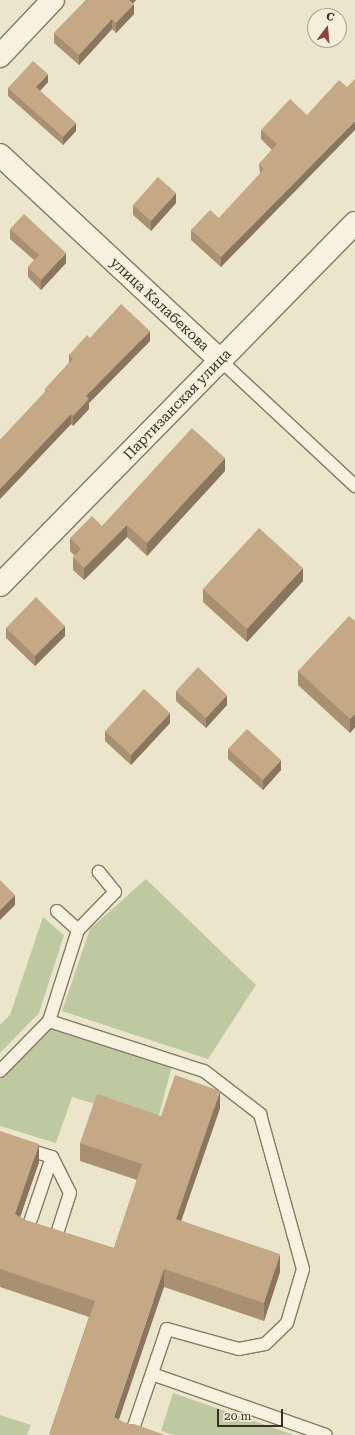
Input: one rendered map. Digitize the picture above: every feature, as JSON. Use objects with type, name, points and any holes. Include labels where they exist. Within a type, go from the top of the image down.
[{"type":"street","points":[[0,56],[53,0]]},
{"type":"street","name":"улица Калабекова","points":[[0,155],[220,360]]},
{"type":"street","name":"Партизанская улица","points":[[0,584],[355,223]]},
{"type":"lane","name":"улица Калабекова","points":[[220,360],[355,486]]},
{"type":"lane","points":[[0,1071],[49,1021],[78,930],[115,892],[99,872]]},
{"type":"lane","points":[[57,910],[78,930]]},
{"type":"lane","points":[[49,1021],[204,1071],[260,1114],[303,1269],[287,1323],[265,1344],[239,1349],[167,1329],[131,1435]]},
{"type":"lane","points":[[0,1141],[52,1157],[70,1193],[55,1240],[27,1231],[52,1157]]},
{"type":"lane","points":[[152,1374],[326,1435]]},
{"type":"green space","points":[[146,879],[256,985],[208,1059],[62,1011],[90,929]]},
{"type":"green space","points":[[43,917],[64,935],[39,1013],[0,1053],[0,1025],[10,1015]]},
{"type":"green space","points":[[51,1029],[172,1066],[157,1123],[72,1097],[56,1143],[0,1126],[0,1079]]},
{"type":"green space","points":[[173,1393],[294,1435],[174,1435],[161,1431]]},
{"type":"green space","points":[[0,1415],[31,1425],[27,1435],[0,1435]]},
{"type":"building","points":[[86,0],[129,0],[134,4],[116,23],[112,19],[79,55],[54,33]]},
{"type":"building","points":[[33,61],[48,74],[36,87],[76,123],[63,137],[8,88]]},
{"type":"building","points":[[355,79],[355,121],[221,257],[191,230],[210,210],[219,218],[264,169],[259,164],[277,144],[261,130],[290,99],[307,115],[339,80],[347,87]]},
{"type":"building","points":[[158,177],[176,193],[151,221],[133,205]]},
{"type":"building","points":[[24,214],[66,253],[41,280],[28,267],[39,255],[10,229]]},
{"type":"building","points":[[121,304],[150,331],[86,396],[89,399],[73,416],[71,414],[0,489],[0,440],[46,391],[45,389],[73,359],[69,355],[87,335],[90,338]]},
{"type":"building","points":[[192,428],[225,458],[147,543],[127,525],[84,568],[73,557],[81,549],[70,538],[92,516],[102,526]]},
{"type":"building","points":[[259,528],[303,568],[247,629],[203,589]]},
{"type":"building","points":[[36,597],[65,626],[35,656],[6,628]]},
{"type":"building","points":[[349,616],[355,621],[355,714],[350,719],[298,671]]},
{"type":"building","points":[[198,667],[227,695],[206,718],[176,691]]},
{"type":"building","points":[[144,689],[170,713],[131,755],[105,731]]},
{"type":"building","points":[[247,729],[281,760],[263,780],[228,749]]},
{"type":"building","points":[[0,880],[15,895],[0,910]]},
{"type":"building","points":[[175,1075],[220,1091],[176,1219],[280,1254],[264,1303],[164,1269],[114,1417],[128,1424],[134,1424],[165,1435],[49,1435],[95,1301],[0,1269],[0,1131],[39,1144],[15,1214],[25,1220],[114,1248],[142,1164],[80,1143],[97,1094],[161,1116]]}]
